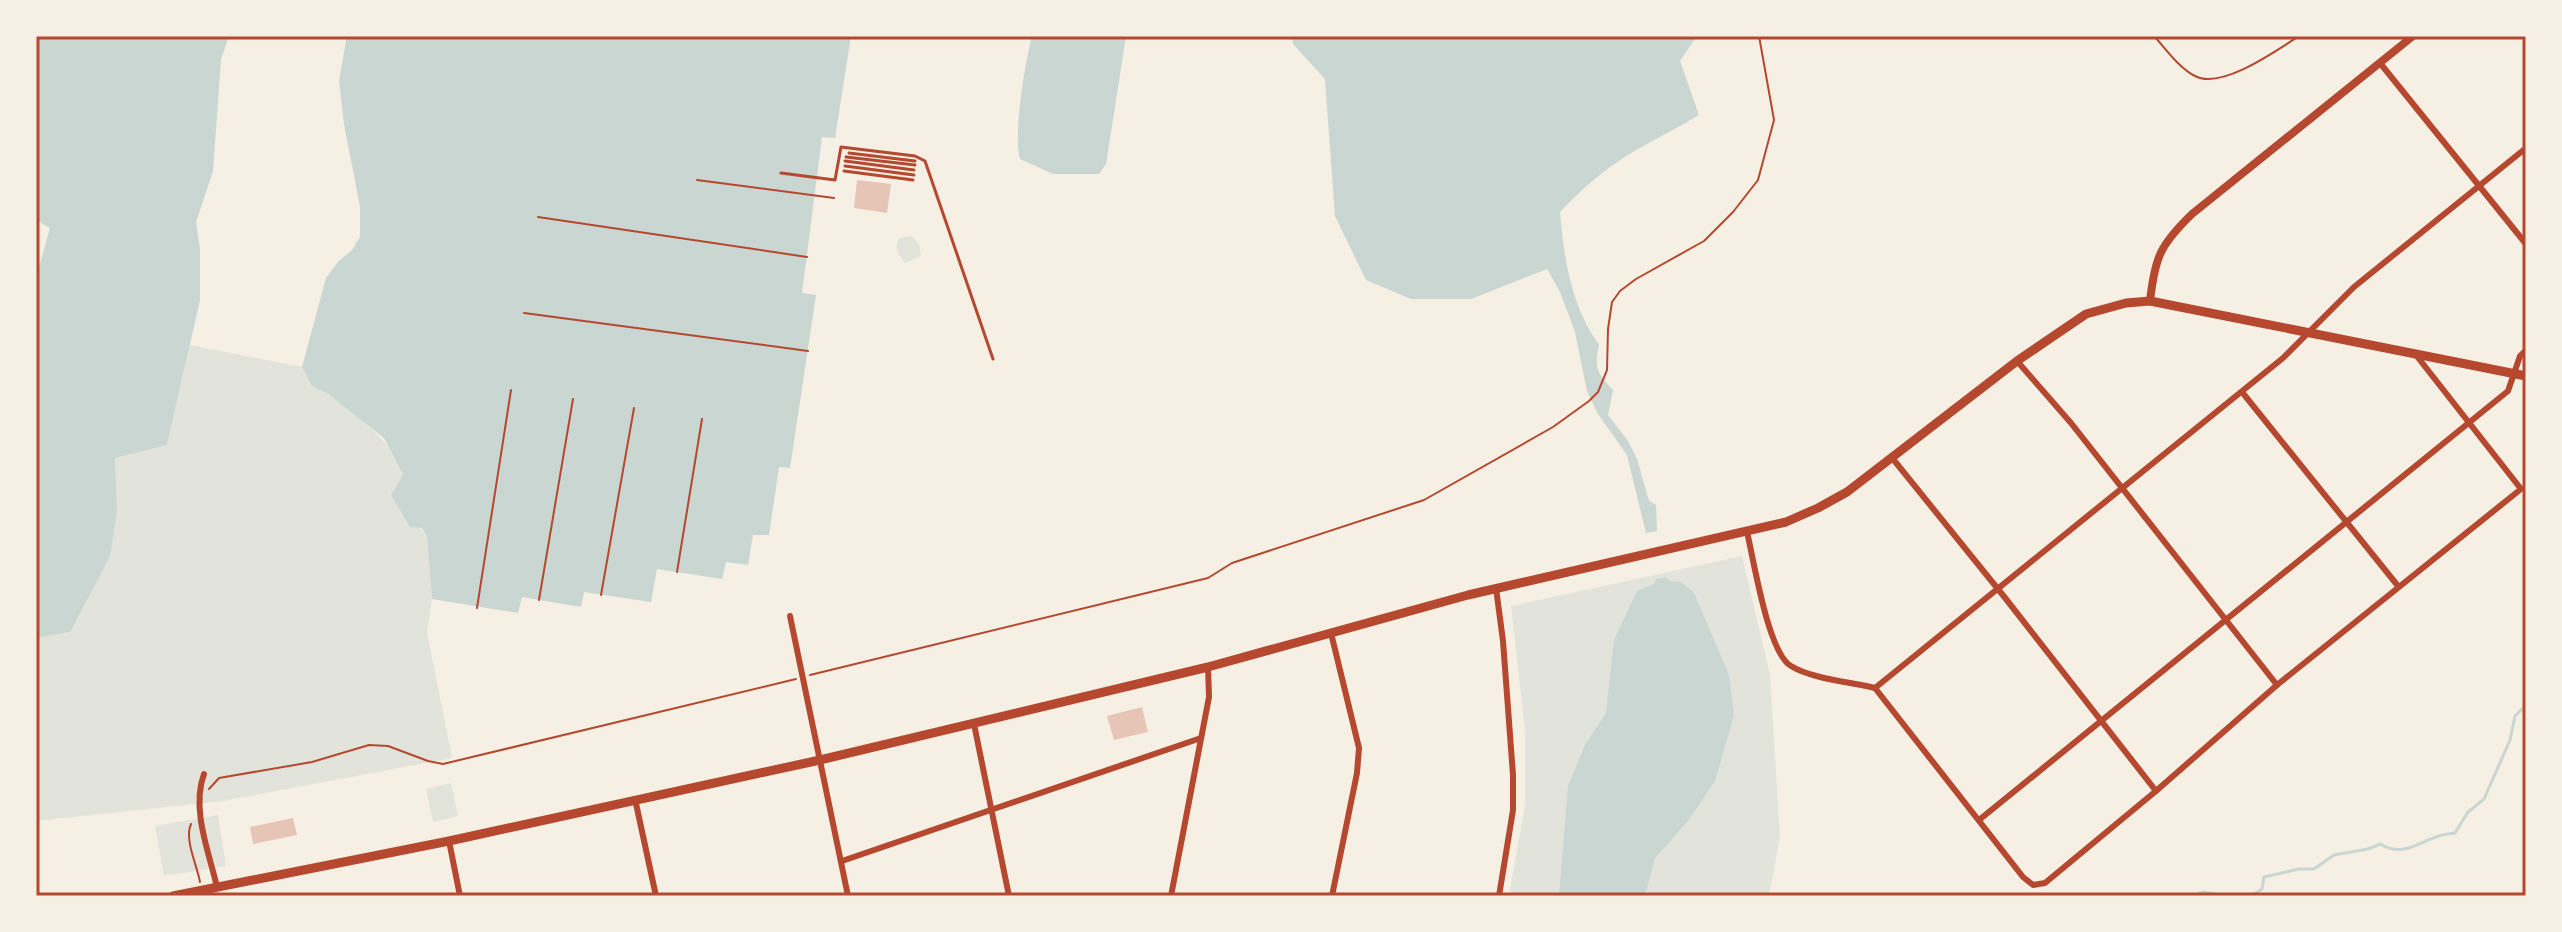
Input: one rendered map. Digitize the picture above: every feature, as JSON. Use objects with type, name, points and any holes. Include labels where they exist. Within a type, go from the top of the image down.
[{"type":"main road","points":[[173,896],[218,892],[820,760],[1208,667],[1496,588],[1786,522],[1847,492],[2017,361],[2086,314],[2126,303],[2150,301],[2526,376]]},
{"type":"street","points":[[2150,301],[2160,250],[2169,236],[2192,214],[2413,36]]},
{"type":"street","points":[[2380,63],[2526,244]]},
{"type":"street","points":[[1875,688],[2283,358],[2354,287],[2526,148]]},
{"type":"street","points":[[1979,820],[2508,391],[2520,356],[2526,350]]},
{"type":"street","points":[[1747,532],[1777,652],[1789,666],[1796,669],[1875,688],[2023,877],[2033,885],[2045,883],[2277,685],[2521,489],[2415,354]]},
{"type":"street","points":[[2017,361],[2071,423],[2277,685]]},
{"type":"street","points":[[2242,392],[2398,586]]},
{"type":"street","points":[[1893,459],[2156,791]]},
{"type":"street","points":[[1496,588],[1513,775],[1513,810],[1499,896]]},
{"type":"street","points":[[790,616],[848,896]]},
{"type":"street","points":[[1331,633],[1359,748],[1357,773],[1332,896]]},
{"type":"street","points":[[1171,896],[1210,691],[1208,667]]},
{"type":"street","points":[[974,724],[1009,896]]},
{"type":"street","points":[[842,861],[1201,738]]},
{"type":"street","points":[[204,774],[199,788],[202,820],[218,892]]},
{"type":"street","points":[[635,799],[656,896]]},
{"type":"street","points":[[449,841],[460,896]]},
{"type":"lane","points":[[781,173],[835,180],[841,147],[921,157],[929,168],[993,359]]},
{"type":"lane","points":[[846,162],[914,170]]},
{"type":"lane","points":[[846,162],[914,170]]},
{"type":"lane","points":[[846,162],[914,170]]},
{"type":"path","points":[[209,790],[219,778],[312,762],[369,745],[388,746],[443,764],[1208,578],[1232,563],[1424,500],[1570,415],[1598,392],[1605,379],[1612,302],[1620,291],[1704,241],[1733,212],[1758,180],[1774,120],[1759,36]]},
{"type":"path","points":[[2154,36],[2192,75],[2206,80],[2224,78],[2297,37]]},
{"type":"path","points":[[697,180],[834,198]]},
{"type":"path","points":[[538,217],[807,257]]},
{"type":"path","points":[[524,313],[808,351]]},
{"type":"path","points":[[477,608],[511,390]]},
{"type":"path","points":[[539,600],[573,399]]},
{"type":"path","points":[[601,595],[634,408]]},
{"type":"path","points":[[677,572],[702,419]]},
{"type":"shaded area","points":[[36,36],[229,36],[221,59],[213,171],[196,222],[200,249],[200,300],[167,445],[115,458],[117,510],[110,556],[70,632],[36,638],[36,278],[50,228],[36,220]]},
{"type":"shaded area","points":[[347,36],[851,36],[835,138],[822,137],[802,293],[816,295],[790,468],[779,467],[769,535],[753,535],[748,565],[726,562],[722,579],[657,569],[651,602],[584,592],[581,607],[522,597],[518,613],[432,599],[427,537],[422,528],[410,527],[391,495],[403,474],[384,438],[328,394],[312,386],[302,367],[326,278],[360,237],[360,207],[339,81]]},
{"type":"shaded area","points":[[1032,36],[1126,36],[1106,164],[1099,174],[1053,174],[1020,159],[1019,116]]},
{"type":"shaded area","points":[[1292,36],[1697,36],[1680,61],[1699,115],[1613,165],[1560,212],[1575,298],[1599,345],[1598,370],[1613,390],[1608,415],[1637,459],[1649,501],[1656,505],[1657,531],[1646,533],[1627,455],[1598,414],[1587,391],[1575,332],[1560,292],[1547,269],[1471,299],[1411,299],[1366,280],[1335,216],[1325,79],[1293,44]]},
{"type":"shaded area","points":[[911,236],[919,243],[921,256],[905,263],[898,254],[897,245],[900,238]]},
{"type":"shaded area","points":[[190,345],[302,367],[314,385],[364,422],[390,450],[403,474],[393,490],[427,537],[432,599],[427,632],[452,758],[223,801],[36,821],[36,638],[70,632],[117,510],[115,458],[167,445]]},
{"type":"shaded area","points":[[1742,556],[1770,675],[1780,837],[1769,896],[1509,896],[1525,805],[1525,730],[1511,606]]},
{"type":"shaded area","points":[[1666,577],[1670,581],[1681,582],[1694,593],[1729,675],[1734,715],[1715,781],[1688,821],[1655,858],[1645,896],[1559,896],[1568,786],[1585,745],[1606,713],[1614,640],[1637,591],[1654,584],[1656,579]]},
{"type":"shaded area","points":[[451,783],[458,816],[433,822],[426,789]]},
{"type":"shaded area","points":[[218,815],[226,866],[164,876],[155,826]]},
{"type":"building","points":[[857,180],[891,184],[887,213],[854,208]]},
{"type":"building","points":[[1142,707],[1148,732],[1114,740],[1107,716]]},
{"type":"building","points":[[293,818],[297,835],[253,844],[250,827]]},
{"type":"waterway","points":[[2251,896],[2262,889],[2264,877],[2314,869],[2334,855],[2380,844],[2402,849],[2455,833],[2468,812],[2484,799],[2510,740],[2515,716],[2526,705]]},
{"type":"waterway","points":[[2190,896],[2204,892],[2227,896]]}]
